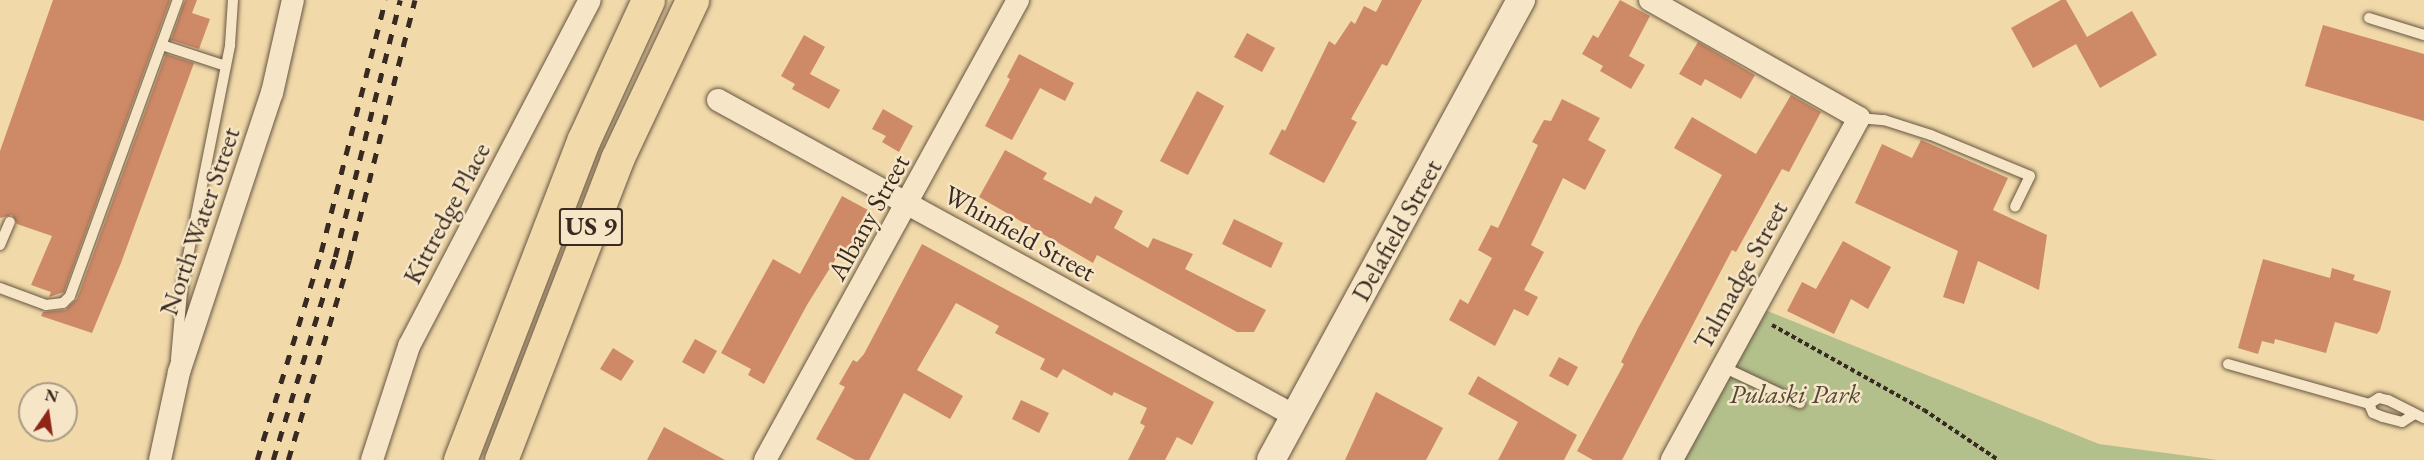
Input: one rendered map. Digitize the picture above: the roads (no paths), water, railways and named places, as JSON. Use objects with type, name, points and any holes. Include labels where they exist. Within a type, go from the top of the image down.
[{"type":"highway","name":"US 9","points":[[460,460],[584,139],[648,0]]},
{"type":"highway","name":"US 9","points":[[501,460],[622,149],[692,0]]},
{"type":"street","name":"North Water Street","points":[[160,460],[178,372],[272,93],[293,0]]},
{"type":"street","name":"Kittredge Place","points":[[372,460],[409,346],[590,0]]},
{"type":"street","name":"Albany Street","points":[[765,460],[908,204],[1018,0]]},
{"type":"street","name":"Delafield Street","points":[[1270,460],[1521,0]]},
{"type":"street","points":[[1650,0],[1859,118]]},
{"type":"street","name":"Whinfield Street","points":[[718,100],[1295,416]]},
{"type":"street","name":"Talmadge Street","points":[[1672,460],[1859,118]]},
{"type":"lane","points":[[0,288],[46,305],[63,303],[70,296],[178,0]]},
{"type":"lane","points":[[178,372],[175,343],[182,292],[226,66],[233,0]]},
{"type":"lane","points":[[2369,18],[2424,34]]},
{"type":"lane","points":[[162,45],[226,66]]},
{"type":"lane","points":[[1859,118],[1884,120],[1930,135],[2030,176],[2015,207]]},
{"type":"lane","points":[[0,245],[10,222]]},
{"type":"lane","points":[[2228,364],[2369,404],[2379,398],[2388,400],[2404,406],[2419,417]]},
{"type":"lane","points":[[1723,367],[1800,403]]},
{"type":"lane","points":[[2369,404],[2373,413],[2402,422],[2419,417]]},
{"type":"railway","points":[[257,460],[321,252],[385,0]]},
{"type":"railway","points":[[273,460],[335,257],[400,0]]},
{"type":"railway","points":[[288,460],[349,260],[415,0]]},
{"type":"park label","name":"Pulaski Park","points":[[1795,394]]}]
